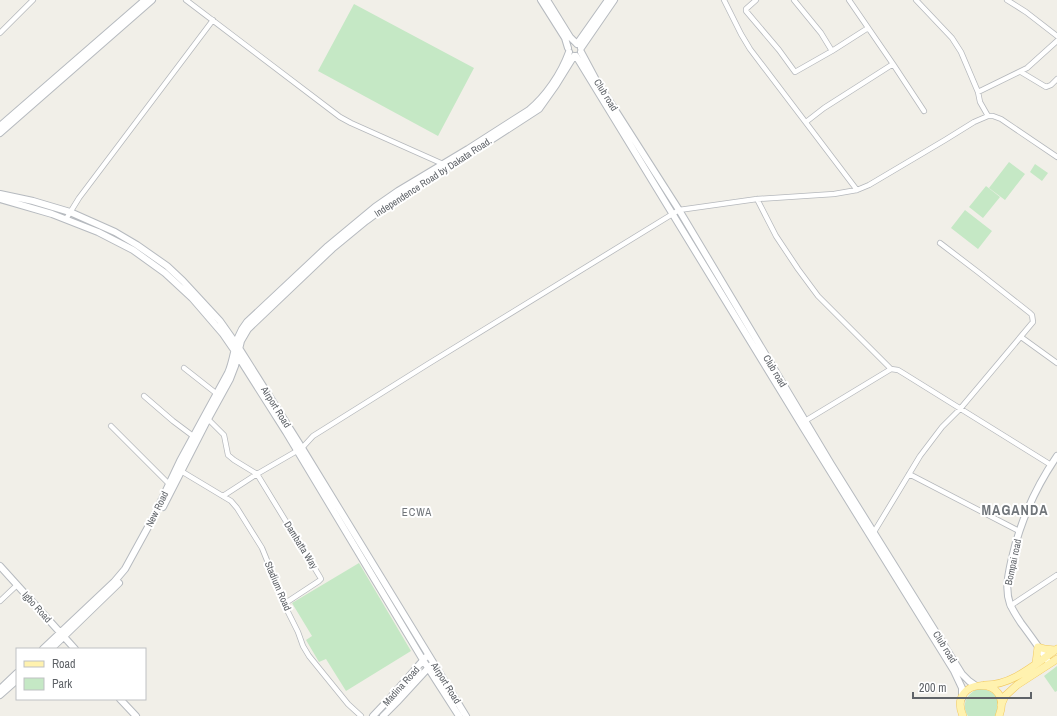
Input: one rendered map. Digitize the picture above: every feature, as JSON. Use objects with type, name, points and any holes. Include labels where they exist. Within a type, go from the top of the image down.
[{"type":"main road","points":[[0,126],[144,0]]},
{"type":"main road","points":[[0,133],[152,0]]},
{"type":"main road","points":[[541,0],[565,38],[575,50],[672,214],[806,425],[929,626],[962,688],[960,710],[963,716]]},
{"type":"main road","points":[[547,0],[570,37],[575,50]]},
{"type":"main road","points":[[575,50],[608,0]]},
{"type":"main road","points":[[575,50],[614,0]]},
{"type":"main road","name":"Independence Road by Dakata Road.","points":[[237,349],[248,329],[332,249],[366,221],[444,166],[539,105],[563,66],[575,50]]},
{"type":"main road","name":"Club road","points":[[575,50],[596,80],[679,210],[806,425],[874,532],[929,626],[962,674],[969,681],[979,685]]},
{"type":"main road","name":"Airport Road","points":[[0,194],[33,201],[70,212],[115,232],[135,247],[167,266],[220,321],[466,716]]},
{"type":"main road","name":"Airport Road","points":[[0,199],[25,205],[66,219],[135,247]]},
{"type":"main road","name":"New Road","points":[[150,529],[169,484],[183,462],[206,418],[237,349]]},
{"type":"main road","name":"New Road","points":[[52,648],[62,635],[127,570],[181,471],[183,462],[194,436],[233,373],[237,349]]},
{"type":"main road","name":"Airport Road","points":[[299,449],[423,660],[458,716]]},
{"type":"main road","name":"Bompai road","points":[[1049,664],[1010,606],[1007,589],[1019,532],[1035,493],[1057,456]]},
{"type":"main road","name":"Igbo Road","points":[[0,566],[74,648]]},
{"type":"main road","name":"New Road","points":[[44,648],[62,635]]},
{"type":"main road","points":[[1036,663],[1038,647],[1056,650]]},
{"type":"main road","points":[[956,716],[964,693],[970,688],[979,685],[992,685],[1010,680],[1056,650]]},
{"type":"main road","name":"Madina Road","points":[[373,716],[428,655]]},
{"type":"main road","points":[[1001,712],[1006,696],[1010,690],[1057,659]]},
{"type":"main road","name":"Madina Road","points":[[383,716],[433,662]]},
{"type":"main road","points":[[0,689],[16,674]]},
{"type":"main road","points":[[0,695],[16,681]]},
{"type":"main road","points":[[979,685],[989,686],[998,694],[1001,712]]},
{"type":"main road","points":[[121,700],[136,716]]},
{"type":"street","points":[[0,32],[33,0]]},
{"type":"street","points":[[186,0],[340,117],[444,166]]},
{"type":"street","points":[[724,0],[750,49],[857,190]]},
{"type":"street","points":[[756,0],[746,9],[746,12],[779,50],[795,72],[868,28]]},
{"type":"street","points":[[794,0],[821,33],[832,51]]},
{"type":"street","points":[[849,0],[924,111]]},
{"type":"street","points":[[916,0],[952,38],[961,52],[978,92],[980,102],[988,116]]},
{"type":"street","points":[[1007,0],[1026,12],[1057,36]]},
{"type":"street","points":[[66,219],[79,198],[213,20]]},
{"type":"street","points":[[978,92],[1021,72],[1031,65],[1057,41]]},
{"type":"street","points":[[806,122],[824,108],[893,64]]},
{"type":"street","points":[[1021,72],[1046,87],[1051,85],[1057,79]]},
{"type":"street","points":[[223,496],[256,474],[299,449],[313,436],[679,210],[757,199],[834,194],[857,190],[869,185],[974,122],[988,116],[1001,119],[1057,157]]},
{"type":"street","points":[[757,199],[776,236],[818,296],[891,369],[898,370],[1051,465]]},
{"type":"street","points":[[874,532],[920,456],[942,426],[960,409],[1033,322],[1030,312],[940,243]]},
{"type":"street","points":[[1020,337],[1057,363]]},
{"type":"street","points":[[184,368],[217,394]]},
{"type":"street","points":[[806,425],[891,369]]},
{"type":"street","points":[[144,396],[173,421],[194,436]]},
{"type":"street","points":[[206,418],[224,435],[228,455],[256,474]]},
{"type":"street","points":[[111,426],[169,484]]},
{"type":"street","name":"Stadium Road","points":[[181,471],[231,501],[237,508],[258,541],[303,646],[309,656],[348,704],[361,716]]},
{"type":"street","name":"Dambatta Way","points":[[256,474],[321,579],[284,604]]},
{"type":"street","points":[[909,474],[1019,532]]},
{"type":"street","points":[[1010,606],[1057,575]]},
{"type":"street","points":[[0,601],[17,585]]},
{"type":"green space","points":[[354,4],[474,68],[438,136],[318,71]]},
{"type":"green space","points":[[1009,162],[1025,174],[1005,200],[989,188]]},
{"type":"green space","points":[[1035,164],[1048,173],[1042,181],[1030,172]]},
{"type":"green space","points":[[986,186],[1000,197],[983,218],[969,207]]},
{"type":"green space","points":[[965,210],[992,231],[978,249],[951,228]]},
{"type":"green space","points":[[359,563],[411,651],[346,691],[326,659],[319,662],[306,640],[312,636],[292,603]]},
{"type":"green space","points":[[1057,666],[1057,691],[1055,692],[1044,676]]},
{"type":"green space","points":[[977,689],[989,691],[995,695],[998,702],[998,707],[995,716],[968,716],[965,708],[967,697]]},
{"type":"district","name":"MAGANDA","points":[[1015,510]]},
{"type":"district","name":"ECWA","points":[[417,512]]}]
